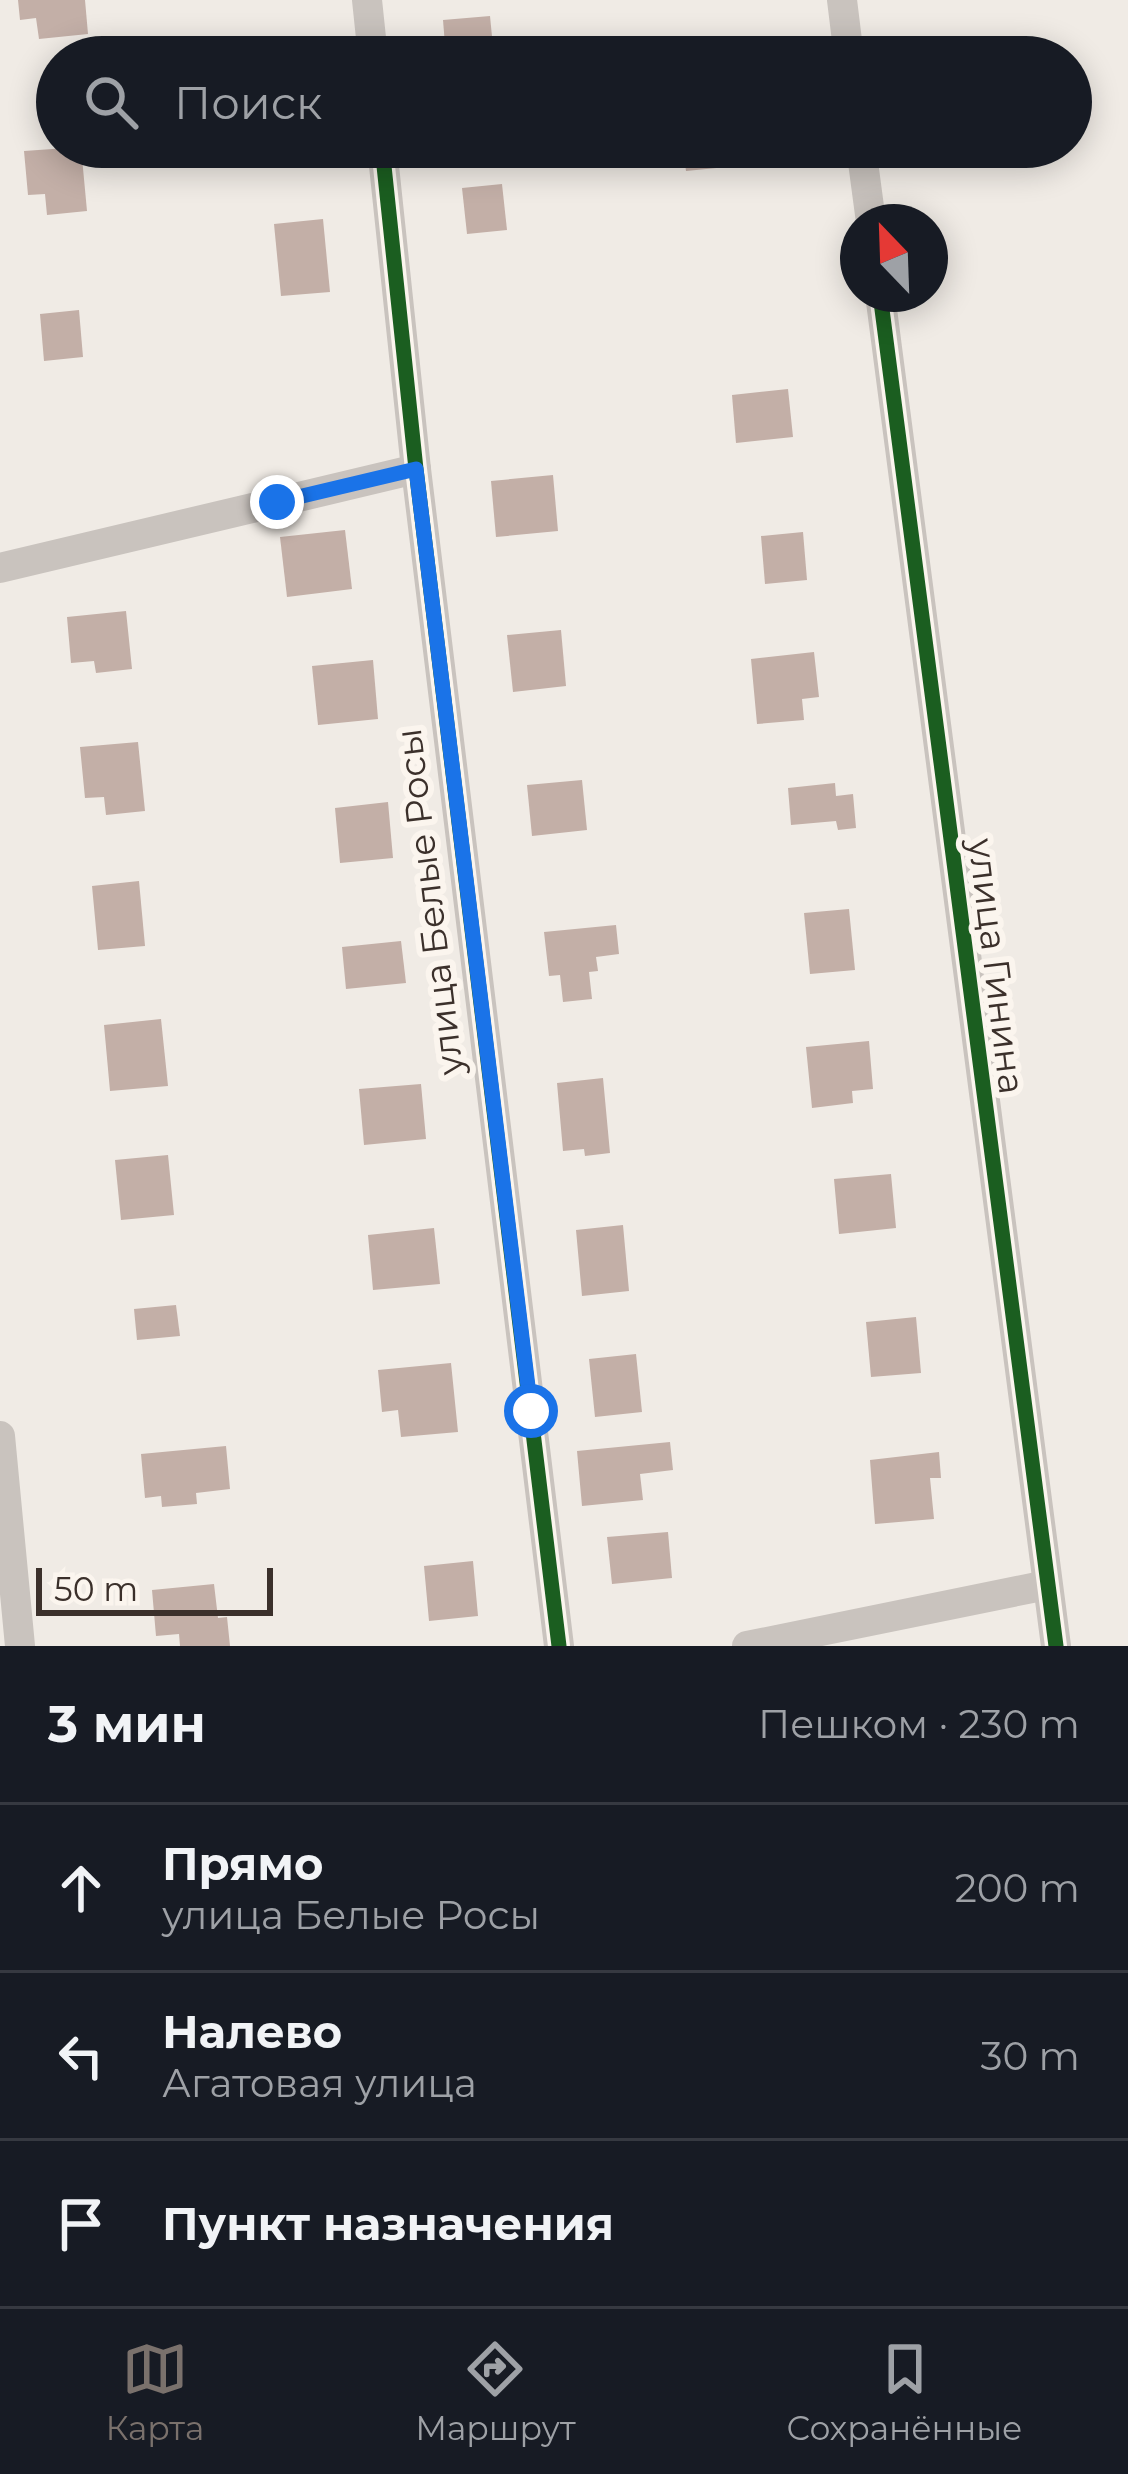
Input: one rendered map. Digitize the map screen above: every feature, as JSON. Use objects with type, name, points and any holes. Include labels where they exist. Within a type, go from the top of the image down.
[{"type":"street","points":[[367,0],[371,36]]},
{"type":"street","points":[[842,0],[846,36]]},
{"type":"street","name":"улица Белые Росы","points":[[384,168],[416,469],[560,1646]]},
{"type":"street","points":[[864,168],[869,204]]},
{"type":"street","name":"улица Гинина","points":[[882,312],[1055,1646]]},
{"type":"street","points":[[0,568],[416,469]]},
{"type":"street","points":[[0,1436],[20,1646]]},
{"type":"street","points":[[747,1646],[1047,1586]]},
{"type":"building","points":[[18,0],[85,0],[88,34],[39,36],[36,18],[20,20]]},
{"type":"building","points":[[490,16],[492,36],[444,36],[443,20]]},
{"type":"building","points":[[36,150],[36,168],[83,168],[87,211],[47,215],[45,194],[28,195],[24,151]]},
{"type":"building","points":[[502,184],[507,230],[467,234],[462,188]]},
{"type":"building","points":[[323,219],[330,292],[281,296],[274,224]]},
{"type":"building","points":[[79,310],[83,357],[44,361],[40,314]]},
{"type":"building","points":[[788,389],[793,437],[736,443],[732,395]]},
{"type":"building","points":[[553,475],[558,531],[496,537],[491,481]]},
{"type":"building","points":[[345,530],[352,589],[287,597],[280,537]]},
{"type":"building","points":[[803,532],[807,580],[765,584],[761,536]]},
{"type":"building","points":[[126,611],[132,669],[96,673],[94,661],[71,663],[67,617]]},
{"type":"building","points":[[561,630],[566,686],[513,692],[507,635]]},
{"type":"building","points":[[814,652],[819,697],[802,699],[804,720],[757,724],[751,659]]},
{"type":"building","points":[[373,660],[378,719],[318,725],[312,666]]},
{"type":"building","points":[[138,742],[145,811],[106,815],[104,797],[85,798],[80,747]]},
{"type":"building","points":[[582,780],[587,830],[532,836],[527,785]]},
{"type":"building","points":[[835,783],[836,796],[853,794],[856,828],[838,830],[836,821],[791,825],[788,788]]},
{"type":"building","points":[[388,802],[393,858],[340,863],[335,808]]},
{"type":"building","points":[[139,881],[145,946],[98,950],[92,886]]},
{"type":"building","points":[[849,909],[855,970],[810,974],[804,913]]},
{"type":"building","points":[[616,925],[619,954],[596,957],[598,971],[589,972],[592,999],[563,1002],[560,975],[549,976],[544,932]]},
{"type":"building","points":[[401,941],[406,983],[346,989],[342,947]]},
{"type":"building","points":[[161,1019],[168,1086],[110,1091],[104,1025]]},
{"type":"building","points":[[869,1041],[873,1089],[852,1091],[853,1103],[812,1108],[806,1047]]},
{"type":"building","points":[[603,1078],[610,1153],[585,1156],[584,1149],[563,1151],[557,1083]]},
{"type":"building","points":[[421,1084],[426,1139],[364,1145],[359,1089]]},
{"type":"building","points":[[168,1155],[174,1215],[121,1220],[115,1160]]},
{"type":"building","points":[[891,1174],[896,1228],[839,1234],[834,1179]]},
{"type":"building","points":[[623,1225],[629,1291],[582,1296],[576,1230]]},
{"type":"building","points":[[434,1228],[440,1284],[373,1290],[368,1235]]},
{"type":"building","points":[[176,1305],[180,1336],[137,1340],[134,1309]]},
{"type":"building","points":[[916,1317],[921,1373],[871,1377],[866,1322]]},
{"type":"building","points":[[636,1354],[642,1412],[595,1417],[589,1359]]},
{"type":"building","points":[[451,1363],[458,1432],[401,1437],[398,1410],[382,1412],[378,1370]]},
{"type":"building","points":[[670,1442],[673,1470],[640,1474],[643,1500],[582,1506],[577,1451]]},
{"type":"building","points":[[226,1446],[230,1489],[196,1493],[197,1504],[162,1507],[161,1496],[145,1498],[141,1454]]},
{"type":"building","points":[[939,1452],[941,1478],[930,1478],[934,1519],[875,1524],[870,1460]]},
{"type":"building","points":[[668,1532],[672,1578],[612,1584],[607,1537]]},
{"type":"building","points":[[473,1561],[478,1616],[429,1621],[424,1566]]},
{"type":"building","points":[[214,1584],[218,1618],[227,1617],[230,1646],[180,1646],[179,1634],[156,1636],[152,1590]]},
{"type":"cycle path","points":[[384,168],[416,469],[559,1646]]},
{"type":"cycle path","points":[[882,312],[1056,1646]]},
{"type":"route","points":[[277,502],[416,469],[531,1411]]}]
